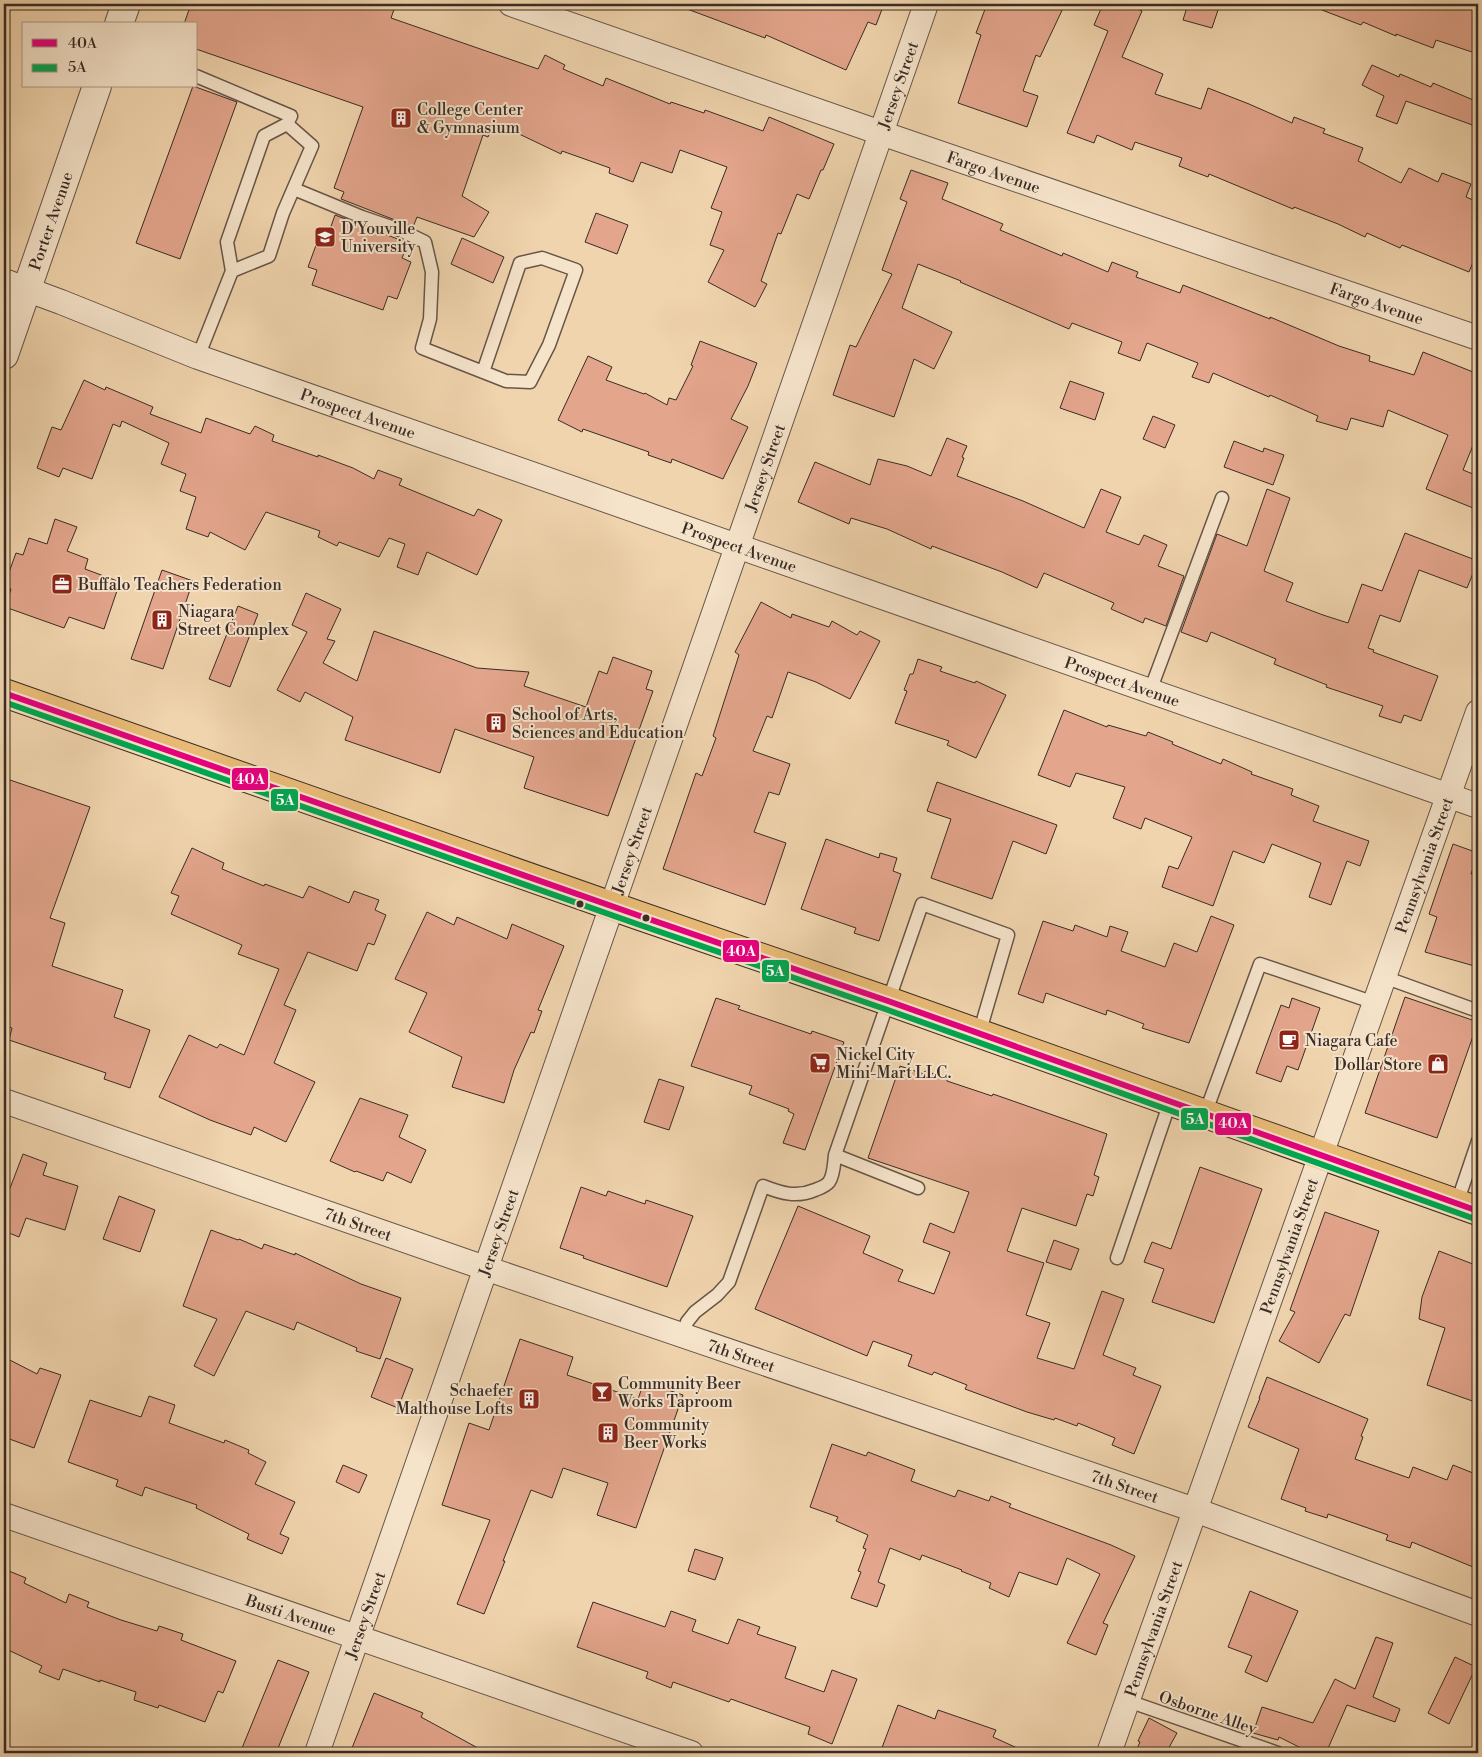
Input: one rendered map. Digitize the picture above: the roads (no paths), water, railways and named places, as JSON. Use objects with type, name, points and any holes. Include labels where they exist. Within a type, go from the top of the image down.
[{"type":"main road","points":[[4,694],[888,1001],[1467,1207]]},
{"type":"street","points":[[119,22],[126,4]]},
{"type":"street","name":"Fargo Avenue","points":[[511,4],[1478,338]]},
{"type":"street","name":"Jersey Street","points":[[317,1753],[926,4]]},
{"type":"street","name":"Porter Avenue","points":[[4,355],[15,284],[96,88]]},
{"type":"street","name":"Prospect Avenue","points":[[15,284],[198,357],[1478,806]]},
{"type":"street","name":"Pennsylvania Street","points":[[1109,1753],[1478,712]]},
{"type":"street","name":"7th Street","points":[[4,1101],[1195,1510],[1478,1614]]},
{"type":"street","name":"Busti Avenue","points":[[4,1515],[691,1753]]},
{"type":"lane","points":[[198,77],[291,116],[287,124],[264,136],[227,242],[232,272],[198,357]]},
{"type":"lane","points":[[232,272],[269,256],[283,213],[312,146],[287,124]]},
{"type":"lane","points":[[294,189],[362,217],[400,230],[425,242],[432,272],[430,320],[422,348],[483,372],[506,381],[530,382],[549,345],[576,270],[542,258],[520,262],[483,372]]},
{"type":"lane","points":[[1150,690],[1222,498]]},
{"type":"lane","points":[[683,1335],[687,1322],[695,1312],[716,1296],[729,1282],[762,1186],[795,1195],[809,1193],[829,1181],[834,1170],[835,1155],[922,904],[1008,935],[979,1034]]},
{"type":"lane","points":[[1205,1114],[1260,964],[1375,1003]]},
{"type":"lane","points":[[1384,977],[1478,1011]]},
{"type":"lane","points":[[1117,1258],[1170,1102]]},
{"type":"lane","points":[[1467,1207],[1478,1141]]},
{"type":"lane","points":[[835,1155],[918,1188]]},
{"type":"lane","name":"Osborne Alley","points":[[1128,1701],[1278,1753]]},
{"type":"place","name":"College Center & Gymnasium","points":[[401,118]]},
{"type":"place","name":"D'Youville University","points":[[325,237]]},
{"type":"place","name":"Buffalo Teachers Federation","points":[[62,584]]},
{"type":"place","name":"Niagara Street Complex","points":[[162,620]]},
{"type":"place","name":"School of Arts, Sciences and Education","points":[[496,723]]},
{"type":"place","name":"Niagara Cafe","points":[[1289,1040]]},
{"type":"place","name":"Nickel City Mini-Mart LLC.","points":[[820,1063]]},
{"type":"place","name":"Dollar Store","points":[[1438,1064]]},
{"type":"place","name":"Community Beer Works Taproom","points":[[602,1392]]},
{"type":"place","name":"Schaefer Malthouse Lofts","points":[[529,1399]]},
{"type":"place","name":"Community Beer Works","points":[[608,1433]]}]
